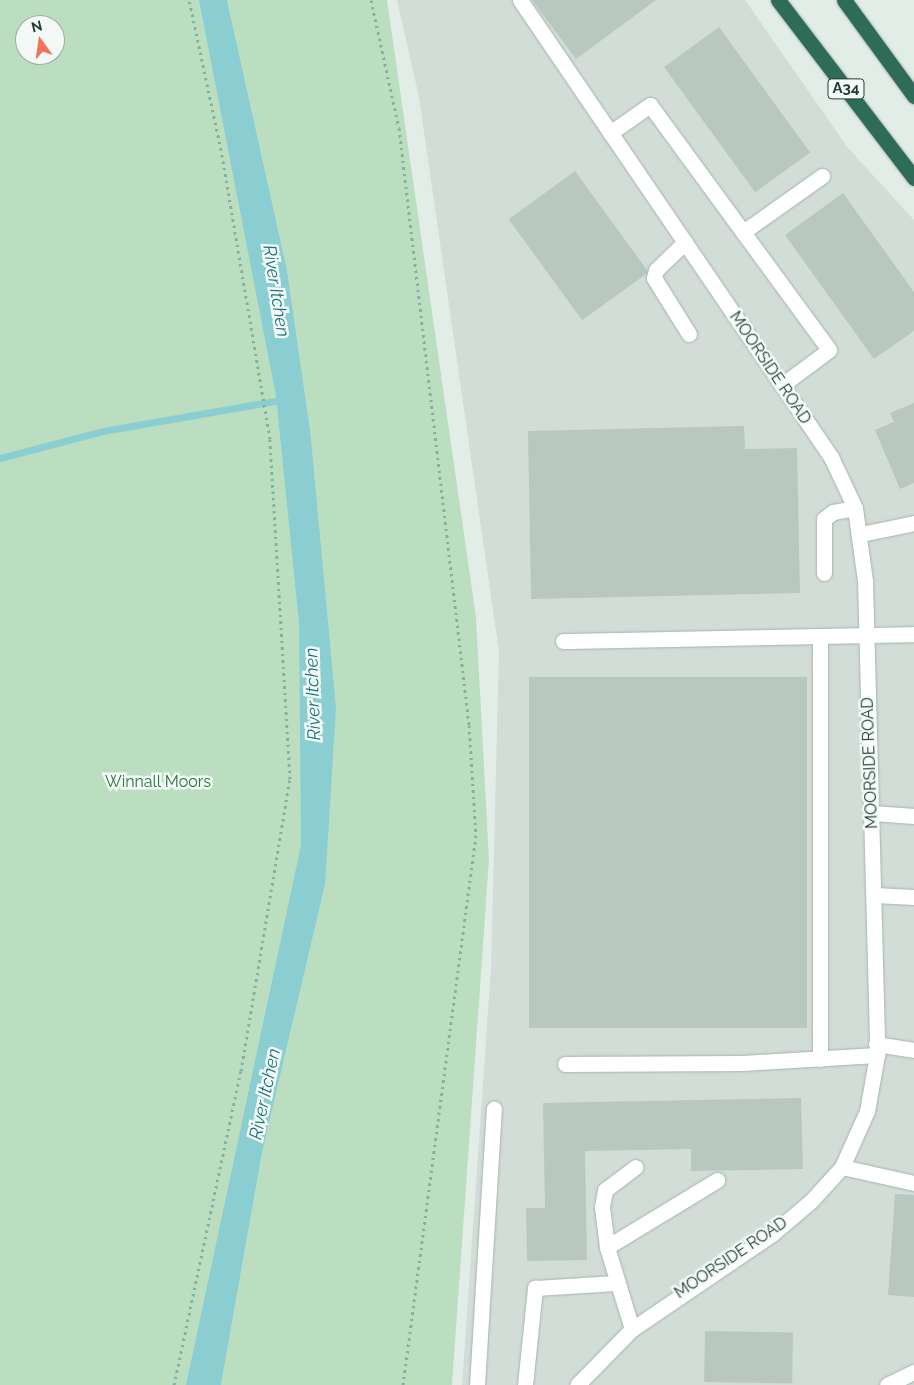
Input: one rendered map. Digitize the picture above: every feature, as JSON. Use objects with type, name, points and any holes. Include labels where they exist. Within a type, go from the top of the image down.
[{"type":"highway","name":"A34","points":[[778,0],[914,178]]},
{"type":"highway","points":[[844,0],[914,96]]},
{"type":"street","name":"MOORSIDE ROAD","points":[[520,0],[831,457],[855,508],[861,534],[875,895],[877,1050],[867,1111],[842,1167],[772,1234],[632,1329],[577,1385]]},
{"type":"street","points":[[610,133],[650,105],[829,350],[782,385]]},
{"type":"street","points":[[743,232],[822,176]]},
{"type":"street","points":[[685,242],[656,270],[654,278],[689,334]]},
{"type":"street","points":[[824,573],[824,519],[833,512],[855,508]]},
{"type":"street","points":[[861,534],[914,523]]},
{"type":"street","points":[[563,641],[914,634]]},
{"type":"street","points":[[820,636],[820,1058]]},
{"type":"street","points":[[872,813],[914,816]]},
{"type":"street","points":[[875,895],[914,896]]},
{"type":"street","points":[[565,1064],[820,1058],[877,1050],[914,1050]]},
{"type":"street","points":[[477,1385],[494,1109]]},
{"type":"street","points":[[632,1329],[616,1282],[607,1247],[602,1207],[606,1190],[635,1167]]},
{"type":"street","points":[[842,1167],[914,1183]]},
{"type":"street","points":[[607,1247],[717,1180]]},
{"type":"street","points":[[525,1385],[534,1288],[616,1282]]},
{"type":"street","points":[[887,1385],[914,1372]]},
{"type":"path","points":[[174,1385],[241,1071],[290,779],[270,439],[221,150],[189,0]]},
{"type":"path","points":[[371,0],[399,128],[469,726],[476,835],[403,1385]]},
{"type":"shaded area","points":[[397,0],[745,0],[848,148],[914,220],[914,1385],[462,1385],[491,968],[499,652],[419,97]]},
{"type":"green space","name":"Winnall Moors","points":[[0,0],[218,0],[274,267],[318,822],[204,1385],[0,1385]]},
{"type":"green space","points":[[227,0],[387,0],[476,617],[489,860],[452,1385],[221,1385],[262,1153],[325,885],[310,429],[287,270]]},
{"type":"water","name":"River Itchen","points":[[199,0],[227,0],[287,270],[310,429],[336,708],[325,885],[262,1153],[221,1385],[186,1385],[301,845],[299,623],[276,396]]},
{"type":"building","points":[[532,0],[656,0],[576,59]]},
{"type":"building","points":[[719,27],[810,152],[755,192],[664,67]]},
{"type":"building","points":[[575,171],[648,272],[582,320],[509,219]]},
{"type":"building","points":[[843,193],[914,292],[914,331],[874,359],[785,235]]},
{"type":"building","points":[[914,403],[914,483],[900,489],[875,430],[894,422],[890,413]]},
{"type":"building","points":[[744,426],[745,449],[797,448],[800,593],[531,599],[528,431]]},
{"type":"building","points":[[529,677],[807,677],[807,1028],[529,1028]]},
{"type":"building","points":[[801,1098],[803,1169],[691,1171],[691,1149],[585,1151],[587,1260],[527,1261],[526,1208],[545,1208],[543,1103]]},
{"type":"building","points":[[895,1194],[914,1195],[914,1297],[888,1295]]},
{"type":"building","points":[[705,1331],[793,1333],[792,1384],[704,1382]]},
{"type":"waterway","points":[[0,458],[103,431],[286,399]]}]
